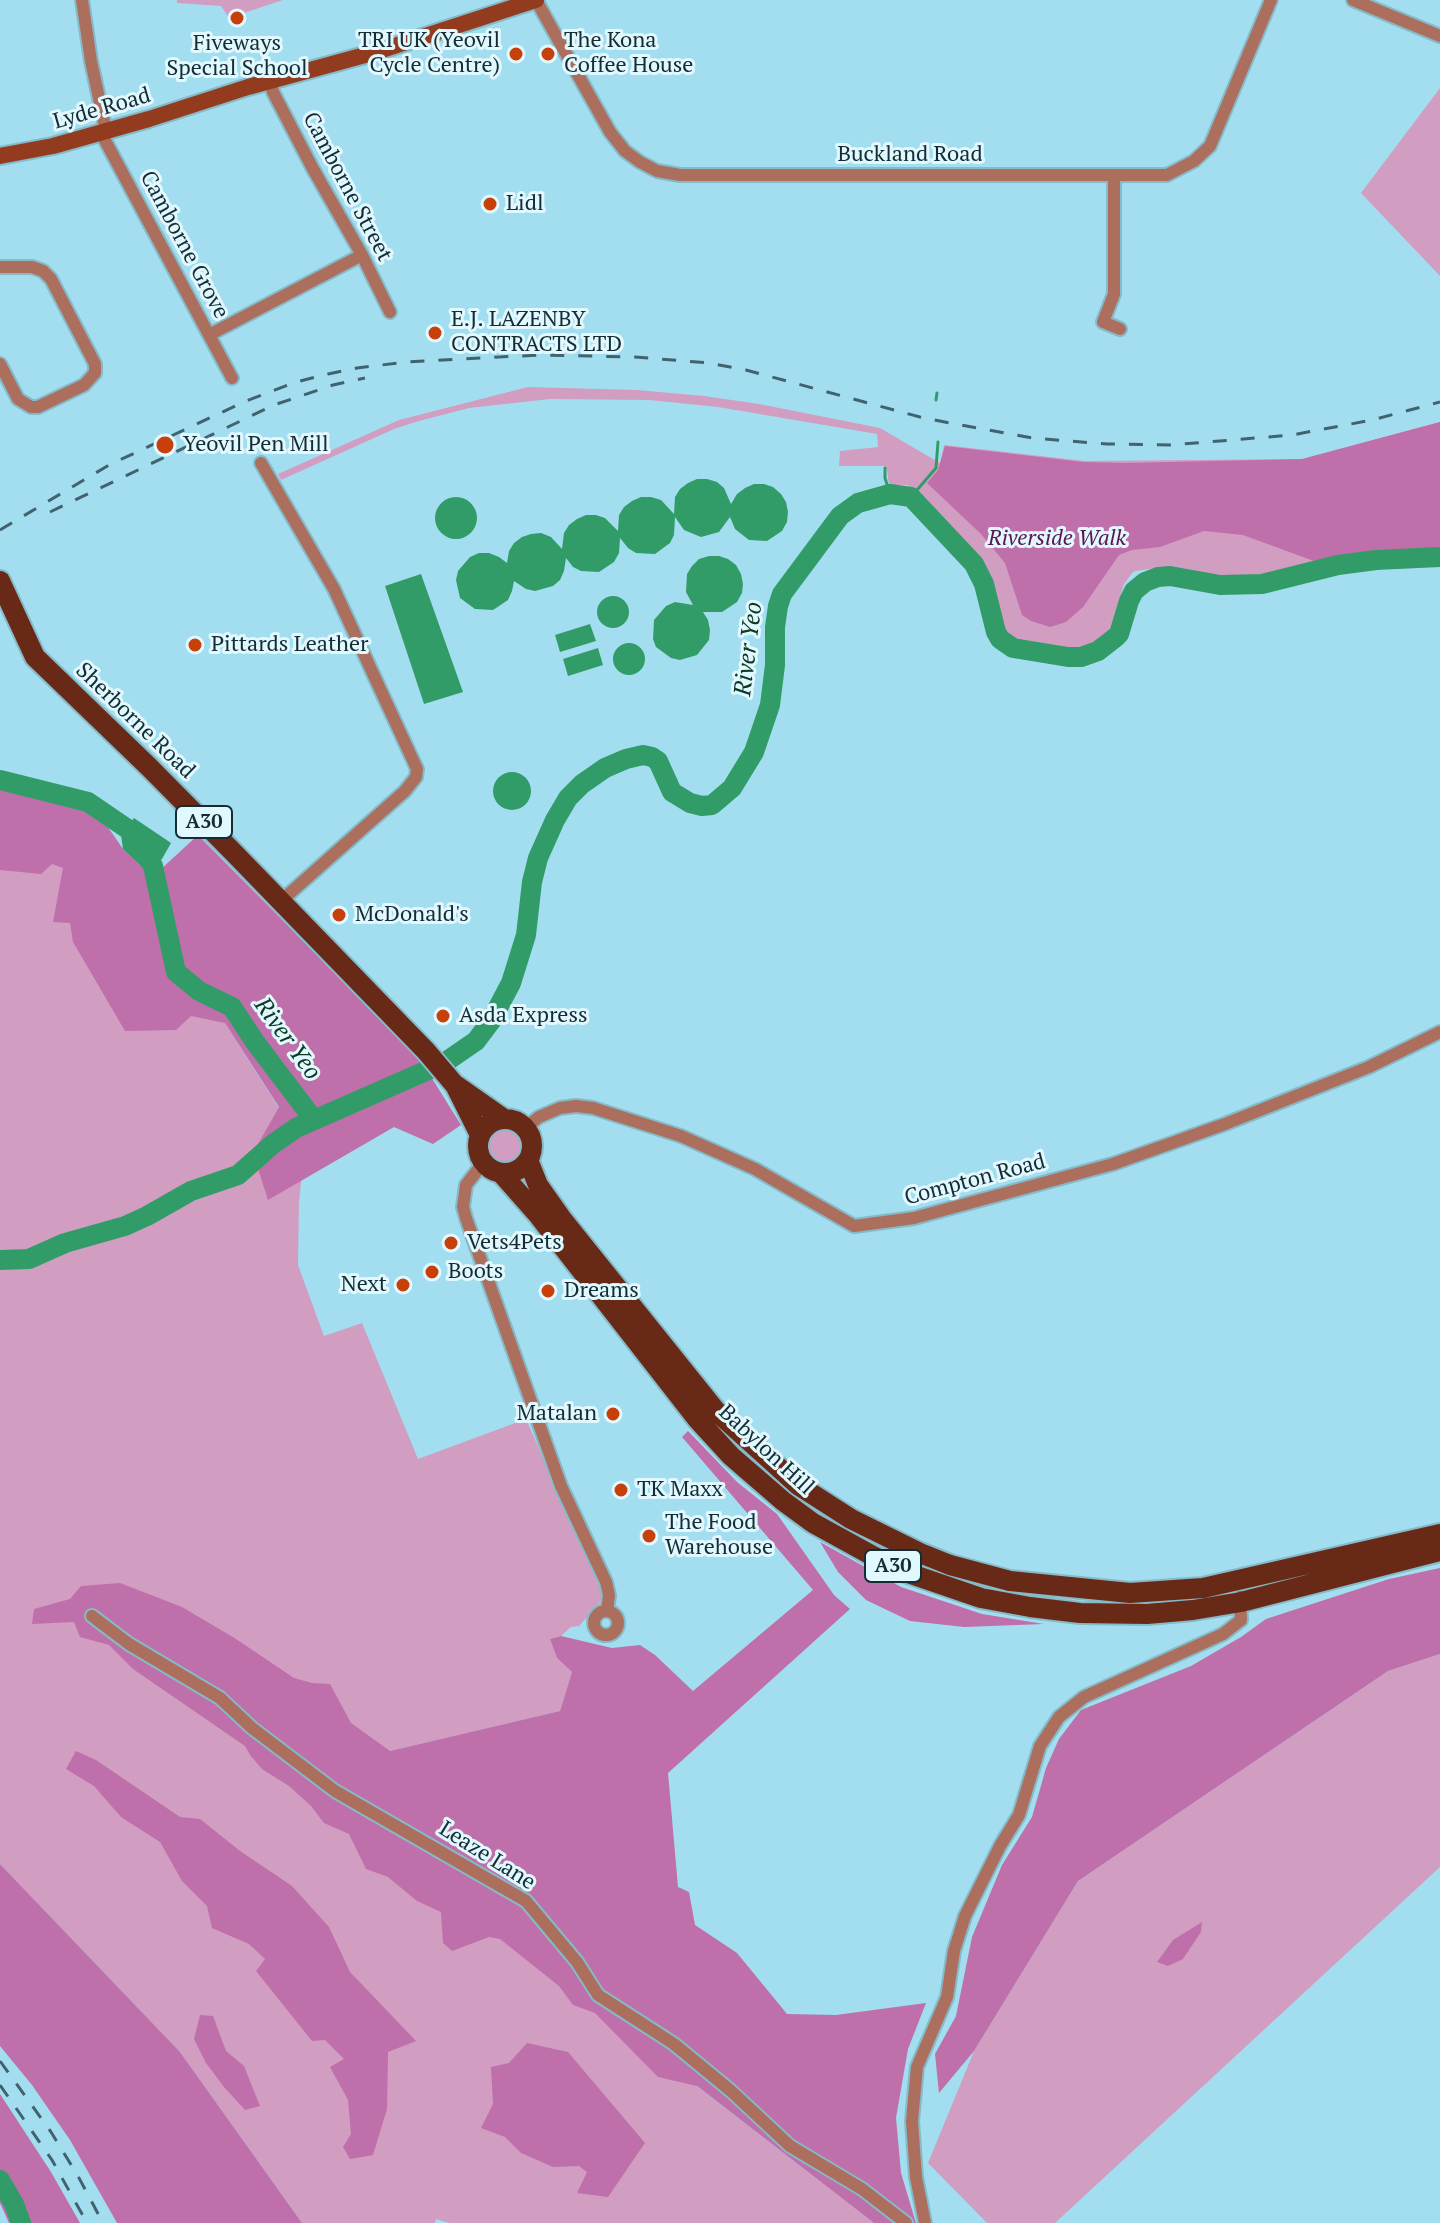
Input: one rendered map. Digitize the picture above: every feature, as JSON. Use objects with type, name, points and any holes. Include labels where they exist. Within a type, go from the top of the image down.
[{"type":"main road","name":"Sherborne Road","points":[[0,581],[35,657],[281,901],[454,1084]]},
{"type":"main road","name":"A30","points":[[454,1084],[504,1119],[525,1128],[532,1144],[528,1160]]},
{"type":"main road","name":"A30","points":[[454,1084],[480,1135],[477,1150],[492,1168]]},
{"type":"main road","points":[[480,1135],[489,1123],[504,1119]]},
{"type":"main road","points":[[492,1168],[517,1171],[528,1160]]},
{"type":"main road","name":"Babylon Hill","points":[[528,1160],[538,1185],[664,1362],[698,1420],[731,1456],[813,1523],[908,1573],[981,1598],[1030,1607],[1080,1613],[1147,1614],[1241,1602],[1440,1551]]},
{"type":"main road","name":"Babylon Hill","points":[[492,1168],[539,1216],[664,1362],[798,1485],[851,1519],[950,1565],[1010,1581],[1130,1593],[1203,1588],[1440,1534]]},
{"type":"street","name":"Camborne Grove","points":[[82,0],[103,131],[232,378]]},
{"type":"street","name":"Lyde Road","points":[[0,156],[53,146],[270,80],[376,52],[490,7],[536,0]]},
{"type":"street","name":"Buckland Road","points":[[536,0],[610,132],[625,151],[657,171],[680,175],[1167,175],[1194,161],[1210,146],[1271,0]]},
{"type":"street","points":[[1353,0],[1440,36]]},
{"type":"street","name":"Camborne Street","points":[[270,80],[273,92],[390,312]]},
{"type":"street","points":[[1114,175],[1114,294],[1103,322],[1120,329]]},
{"type":"street","points":[[209,335],[362,255]]},
{"type":"street","points":[[0,267],[32,267],[43,271],[51,279],[95,364],[95,373],[84,385],[38,407],[31,407],[18,399],[0,364]]},
{"type":"street","points":[[261,463],[334,589],[417,769],[416,777],[405,791],[281,901]]},
{"type":"street","name":"Compton Road","points":[[525,1128],[539,1117],[560,1108],[593,1108],[681,1136],[755,1169],[854,1226],[914,1218],[1113,1164],[1369,1067],[1440,1032]]},
{"type":"street","points":[[492,1168],[466,1185],[463,1207],[561,1486],[606,1582],[609,1595],[607,1611]]},
{"type":"street","points":[[925,2223],[916,2177],[912,2121],[917,2067],[947,1997],[954,1951],[965,1916],[1019,1815],[1040,1746],[1059,1717],[1084,1697],[1223,1634],[1241,1620],[1237,1581]]},
{"type":"street","name":"Leaze Lane","points":[[92,1616],[129,1644],[220,1698],[252,1728],[335,1791],[526,1901],[577,1962],[598,1995],[674,2044],[790,2146],[862,2189],[906,2223]]},
{"type":"green space","points":[[177,0],[283,0],[229,18],[221,6],[177,3]]},
{"type":"green space","points":[[1440,88],[1440,276],[1361,193]]},
{"type":"green space","name":"Riverside Walk","points":[[528,387],[637,390],[759,404],[880,428],[940,463],[944,445],[1085,461],[1303,459],[1440,422],[1440,550],[1346,555],[1272,574],[1237,579],[1208,577],[1164,567],[1136,571],[1124,584],[1105,638],[1099,643],[1066,652],[1025,646],[1000,633],[992,590],[983,565],[925,497],[907,485],[889,485],[884,466],[839,466],[840,451],[878,447],[877,434],[718,407],[649,400],[550,399],[469,408],[419,421],[394,429],[281,480],[278,474],[399,420]]},
{"type":"green space","name":"Riverside Walk","points":[[1440,422],[1440,549],[1359,553],[1314,561],[1243,535],[1204,531],[1160,547],[1132,550],[1119,555],[1083,607],[1066,622],[1050,627],[1022,615],[1005,563],[981,534],[927,483],[938,470],[945,446],[1083,462],[1302,459]]},
{"type":"green space","points":[[0,771],[85,794],[123,849],[144,869],[147,882],[198,835],[420,1059],[461,1125],[433,1144],[394,1127],[268,1200],[253,1153],[279,1107],[225,1023],[191,1016],[176,1030],[125,1031],[73,942],[70,923],[53,922],[63,868],[52,864],[41,874],[0,870]]},
{"type":"green space","points":[[0,799],[90,823],[175,992],[225,1023],[279,1108],[306,1134],[299,1202],[298,1265],[324,1336],[362,1323],[418,1459],[526,1419],[603,1595],[579,1626],[550,1639],[557,1658],[572,1672],[560,1711],[390,1751],[303,1782],[874,2223],[449,2223],[436,2219],[435,2223],[302,2223],[180,2052],[0,1864]]},
{"type":"green space","points":[[503,1129],[517,1135],[523,1149],[517,1163],[503,1169],[489,1163],[483,1149],[489,1135]]},
{"type":"green space","points":[[688,1431],[737,1482],[777,1514],[834,1595],[850,1609],[668,1773],[678,1887],[689,1892],[695,1925],[737,1953],[787,2014],[836,2015],[926,2003],[908,2049],[896,2118],[901,2173],[916,2223],[874,2223],[697,2086],[658,2077],[595,2013],[573,2005],[559,1986],[500,1939],[489,1937],[452,1951],[443,1943],[441,1912],[417,1901],[388,1877],[366,1869],[349,1834],[324,1823],[289,1786],[262,1769],[245,1746],[133,1669],[109,1645],[80,1637],[74,1622],[32,1624],[34,1609],[70,1599],[81,1586],[120,1583],[182,1607],[294,1678],[330,1684],[351,1723],[390,1751],[560,1711],[572,1672],[557,1658],[550,1639],[561,1636],[612,1648],[640,1645],[693,1691],[813,1590],[682,1437]]},
{"type":"green space","points":[[820,1542],[901,1587],[982,1614],[1044,1624],[964,1627],[910,1621],[866,1600],[838,1572]]},
{"type":"green space","points":[[1440,1568],[1440,1654],[1388,1671],[1078,1881],[974,2051],[939,2093],[935,2054],[956,2016],[972,1937],[1002,1865],[1032,1817],[1046,1768],[1059,1739],[1081,1710],[1191,1666],[1266,1619],[1389,1579]]},
{"type":"green space","points":[[1440,1654],[1440,1867],[1055,2223],[987,2223],[928,2163],[974,2051],[1078,1881],[1388,1671]]},
{"type":"green space","points":[[76,1751],[96,1760],[180,1817],[200,1819],[292,1886],[329,1927],[350,1972],[416,2041],[388,2052],[387,2109],[373,2155],[350,2159],[343,2147],[351,2134],[348,2100],[330,2067],[344,2059],[325,2040],[312,2041],[256,1971],[265,1959],[249,1944],[212,1928],[207,1906],[182,1881],[160,1842],[121,1817],[94,1786],[66,1769]]},
{"type":"green space","points":[[0,1864],[180,2052],[302,2223],[117,2223],[70,2140],[0,2046]]},
{"type":"green space","points":[[1202,1922],[1201,1932],[1183,1959],[1168,1966],[1157,1962],[1173,1940]]},
{"type":"green space","points":[[200,2015],[213,2016],[226,2051],[244,2066],[260,2106],[245,2110],[206,2063],[194,2039]]},
{"type":"green space","points":[[527,2043],[568,2052],[645,2143],[608,2197],[577,2193],[587,2172],[579,2166],[553,2167],[521,2153],[505,2137],[481,2128],[493,2104],[491,2067],[509,2063]]},
{"type":"green space","points":[[0,2094],[80,2223],[9,2223],[0,2203]]},
{"type":"shaded area","points":[[697,479],[717,482],[724,488],[731,504],[737,494],[754,484],[773,487],[786,502],[787,522],[782,531],[767,541],[749,540],[735,529],[730,517],[719,532],[701,537],[684,530],[675,517],[674,535],[670,543],[655,554],[636,553],[620,538],[619,553],[614,562],[599,572],[581,571],[566,558],[560,580],[553,586],[535,591],[514,581],[508,600],[493,610],[475,609],[460,598],[456,580],[458,571],[470,557],[489,553],[507,563],[514,543],[522,537],[541,533],[551,537],[562,549],[564,533],[569,525],[586,515],[605,518],[618,531],[619,515],[624,507],[641,497],[661,500],[674,514],[675,497],[680,489]]},
{"type":"shaded area","points":[[456,497],[471,503],[477,518],[471,533],[456,539],[441,533],[435,518],[441,503]]},
{"type":"shaded area","points":[[709,556],[728,559],[736,565],[741,574],[742,593],[737,602],[722,612],[703,612],[708,620],[709,640],[697,655],[680,660],[671,658],[656,647],[653,639],[654,620],[666,606],[675,602],[693,605],[686,592],[687,574],[699,559]]},
{"type":"shaded area","points":[[421,574],[463,692],[424,704],[385,586]]},
{"type":"shaded area","points":[[613,596],[624,601],[629,612],[624,623],[613,628],[602,623],[597,612],[602,601]]},
{"type":"shaded area","points":[[590,624],[596,641],[560,652],[555,635]]},
{"type":"shaded area","points":[[629,643],[640,648],[645,659],[640,670],[629,675],[618,670],[613,659],[618,648]]},
{"type":"shaded area","points":[[598,648],[603,665],[568,676],[563,659]]},
{"type":"shaded area","points":[[512,772],[525,778],[531,791],[525,804],[512,810],[499,804],[493,791],[499,778]]},
{"type":"shaded area","points":[[134,818],[171,843],[162,859],[144,869],[123,849],[121,835]]},
{"type":"waterway","points":[[936,400],[937,393]]},
{"type":"waterway","points":[[911,497],[936,468],[938,442]]},
{"type":"waterway","points":[[885,468],[890,494]]},
{"type":"waterway","name":"River Yeo","points":[[0,1260],[29,1259],[65,1243],[125,1226],[191,1191],[238,1175],[296,1128],[444,1063],[476,1041],[491,1021],[511,983],[526,935],[538,858],[568,798],[605,768],[643,755],[658,761],[672,792],[690,803],[712,805],[732,788],[754,752],[770,705],[775,665],[775,627],[782,594],[840,516],[858,503],[890,494],[911,497],[974,564],[984,584],[1000,639],[1013,648],[1068,657],[1081,657],[1098,651],[1116,637],[1134,591],[1158,577],[1170,576],[1220,585],[1262,584],[1338,565],[1440,557]]},
{"type":"waterway","name":"River Yeo","points":[[0,780],[88,802],[132,832],[153,866],[176,972],[199,991],[232,1007],[314,1120]]},
{"type":"waterway","name":"River Yeo","points":[[0,2180],[21,2223]]},
{"type":"railway","points":[[0,530],[109,465],[246,401],[296,382],[328,374],[406,362],[539,355],[635,357],[709,363],[920,417],[1032,438],[1107,444],[1171,445],[1292,435],[1372,420],[1440,402]]},
{"type":"railway","points":[[50,512],[274,405],[365,378]]},
{"type":"railway","points":[[0,2061],[51,2132],[103,2223]]},
{"type":"railway","points":[[0,2085],[52,2160],[87,2223]]},
{"type":"place","name":"Fiveways Special School","points":[[237,18]]},
{"type":"place","name":"TRI UK (Yeovil Cycle Centre)","points":[[516,54]]},
{"type":"place","name":"The Kona Coffee House","points":[[548,54]]},
{"type":"place","name":"Lidl","points":[[490,204]]},
{"type":"place","name":"E.J. LAZENBY CONTRACTS LTD","points":[[435,333]]},
{"type":"place","name":"Yeovil Pen Mill","points":[[165,445]]},
{"type":"place","name":"Pittards Leather","points":[[195,645]]},
{"type":"place","name":"McDonald's","points":[[339,915]]},
{"type":"place","name":"Asda Express","points":[[443,1016]]},
{"type":"place","name":"Vets4Pets","points":[[451,1243]]},
{"type":"place","name":"Boots","points":[[432,1272]]},
{"type":"place","name":"Next","points":[[403,1285]]},
{"type":"place","name":"Dreams","points":[[548,1291]]},
{"type":"place","name":"Matalan","points":[[613,1414]]},
{"type":"place","name":"TK Maxx","points":[[621,1490]]},
{"type":"place","name":"The Food Warehouse","points":[[649,1536]]}]
